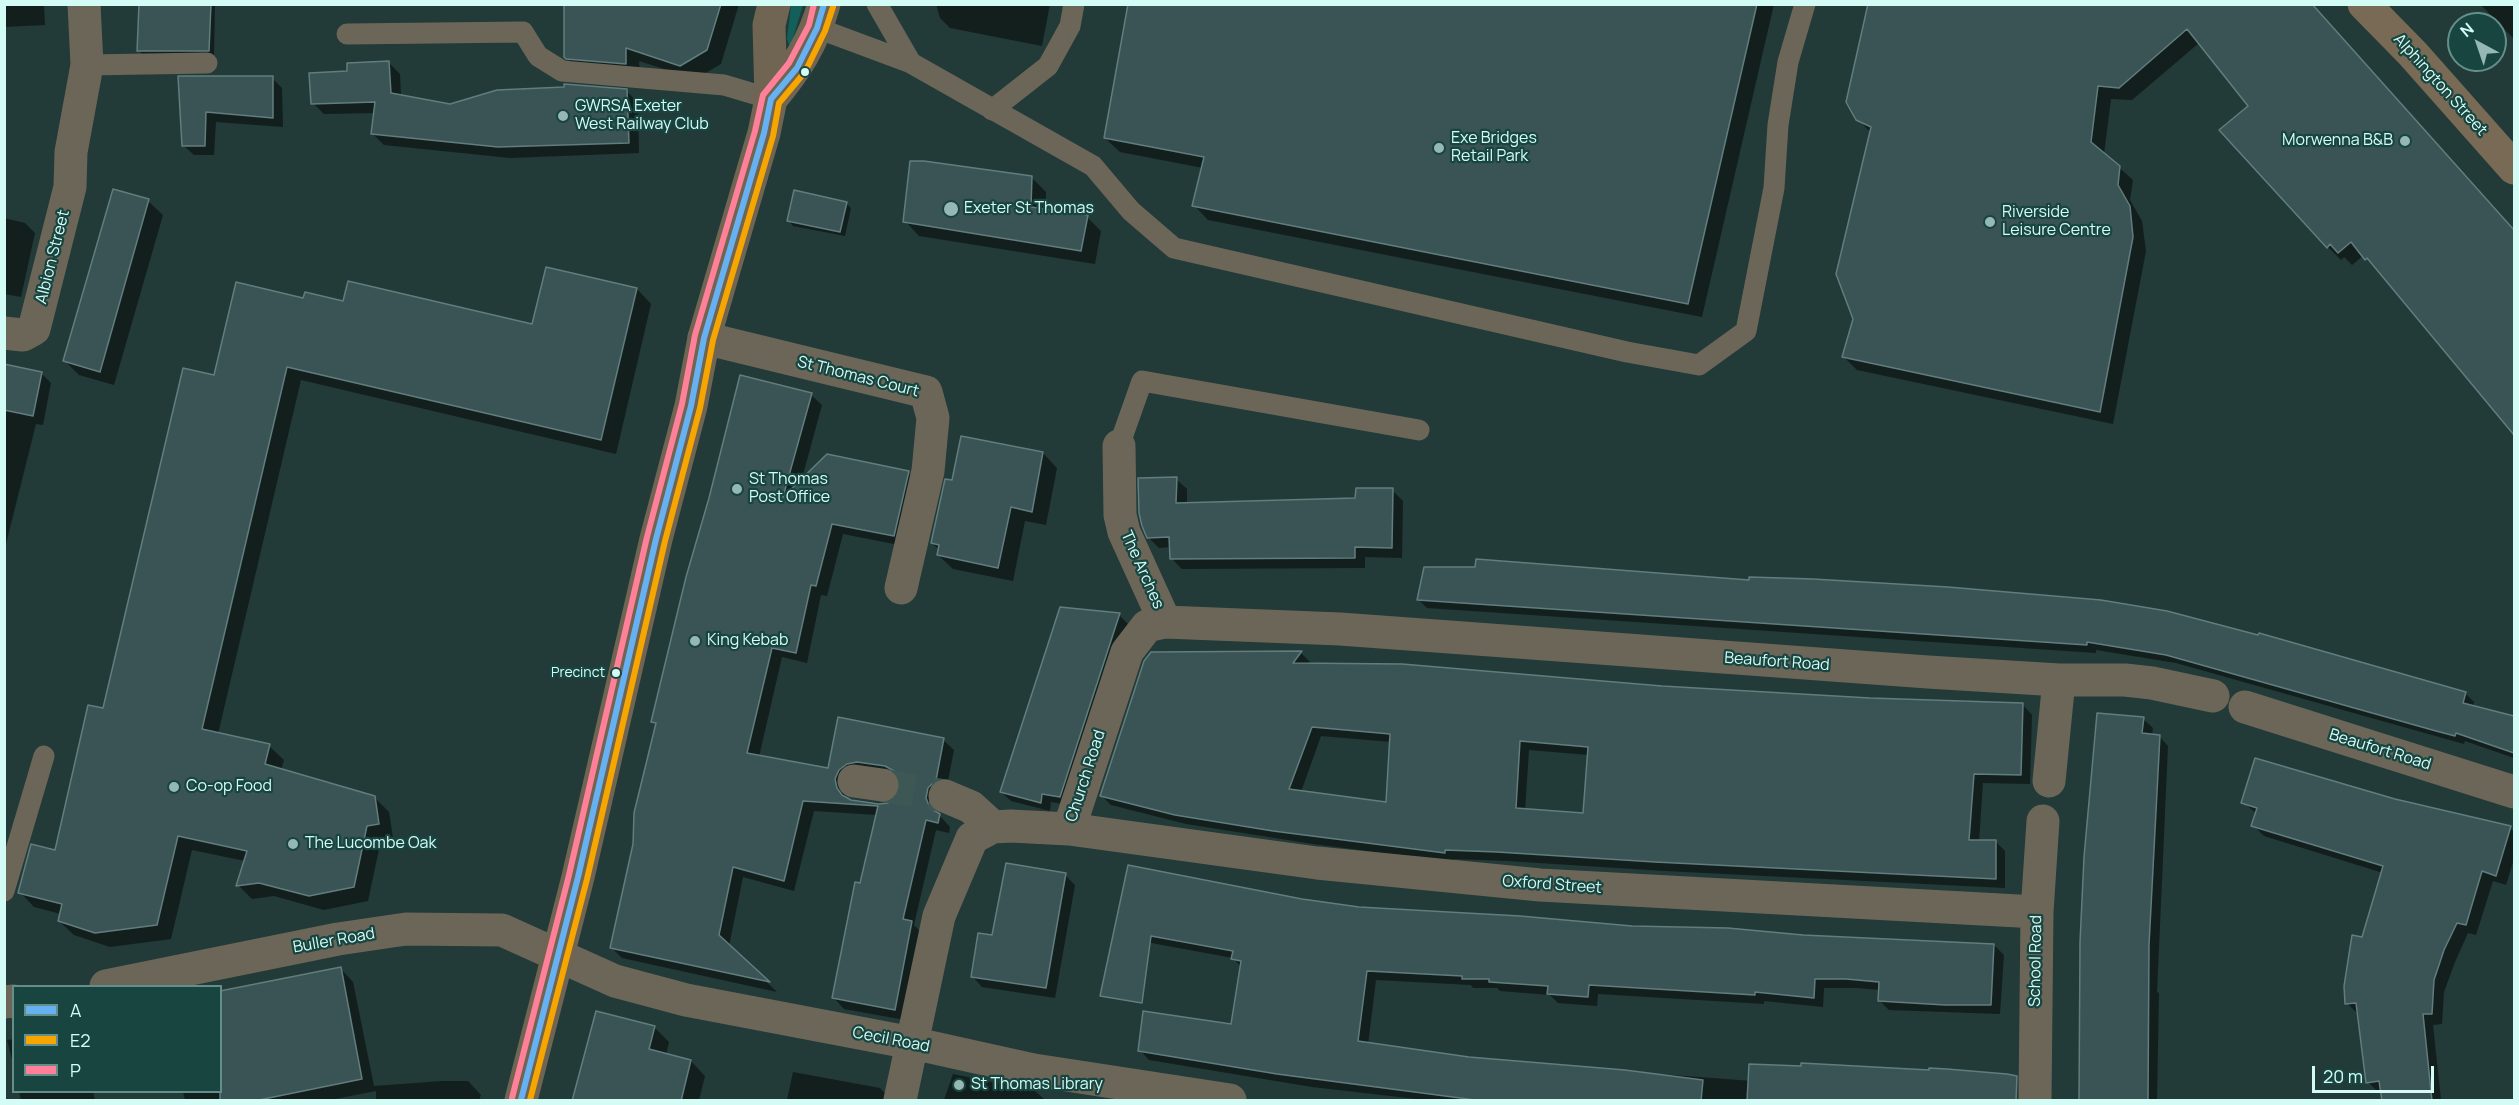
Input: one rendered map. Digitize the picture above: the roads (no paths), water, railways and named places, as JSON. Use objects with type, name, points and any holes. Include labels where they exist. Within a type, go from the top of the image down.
[{"type":"highway","name":"Alphington Street","points":[[2364,4],[2414,54],[2514,168]]},
{"type":"main road","points":[[521,1101],[559,955],[656,539],[691,406],[704,338],[764,133],[771,99],[769,26],[774,4]]},
{"type":"main road","points":[[771,99],[797,68],[820,16]]},
{"type":"street","points":[[84,4],[87,65]]},
{"type":"street","name":"Albion Street","points":[[4,333],[29,334],[38,322],[70,187],[71,152],[87,65]]},
{"type":"street","name":"St Thomas Court","points":[[704,338],[926,392],[933,418],[928,471],[900,588]]},
{"type":"street","name":"The Arches","points":[[1119,446],[1120,515],[1124,532],[1165,622]]},
{"type":"street","name":"Beaufort Road","points":[[1165,622],[1340,629],[1720,658],[2059,680],[2143,682],[2213,696]]},
{"type":"street","name":"Church Road","points":[[993,827],[1069,829],[1127,652],[1147,626],[1165,622]]},
{"type":"street","points":[[2049,781],[2059,680]]},
{"type":"street","name":"Beaufort Road","points":[[2245,707],[2514,792]]},
{"type":"street","points":[[900,1101],[939,916],[972,838],[993,827],[971,807],[945,796]]},
{"type":"street","name":"School Road","points":[[2035,1101],[2037,912],[2043,821]]},
{"type":"street","name":"Oxford Street","points":[[1069,829],[1317,863],[1540,885],[2037,912]]},
{"type":"street","name":"Buller Road","points":[[116,985],[338,939],[406,928],[502,930],[559,955]]},
{"type":"street","name":"Cecil Road","points":[[559,955],[615,981],[686,1000],[912,1043],[1034,1070],[1230,1101]]},
{"type":"lane","points":[[877,4],[911,63]]},
{"type":"lane","points":[[992,110],[1048,66],[1070,26],[1074,4]]},
{"type":"lane","points":[[820,16],[911,63],[1093,166],[1131,211],[1174,248],[1627,352],[1699,365],[1746,331],[1774,188],[1778,125],[1788,62],[1805,4]]},
{"type":"lane","points":[[347,34],[523,32],[538,56],[562,70],[724,85],[771,99]]},
{"type":"lane","points":[[87,65],[207,63]]},
{"type":"lane","points":[[1119,446],[1142,381],[1419,430]]},
{"type":"lane","points":[[4,891],[44,756]]},
{"type":"tunnel","points":[[882,785],[945,796]]},
{"type":"place","name":"GWRSA Exeter West Railway Club","points":[[563,116]]},
{"type":"place","name":"Morwenna B&B","points":[[2405,141]]},
{"type":"place","name":"Exe Bridges Retail Park","points":[[1439,148]]},
{"type":"place","name":"Exeter St Thomas","points":[[951,209]]},
{"type":"place","name":"Riverside Leisure Centre","points":[[1990,222]]},
{"type":"place","name":"St Thomas Post Office","points":[[737,489]]},
{"type":"place","name":"King Kebab","points":[[695,641]]},
{"type":"place","name":"Precinct","points":[[616,673]]},
{"type":"place","name":"Co-op Food","points":[[174,787]]},
{"type":"place","name":"The Lucombe Oak","points":[[293,844]]},
{"type":"place","name":"St Thomas Library","points":[[959,1085]]}]
